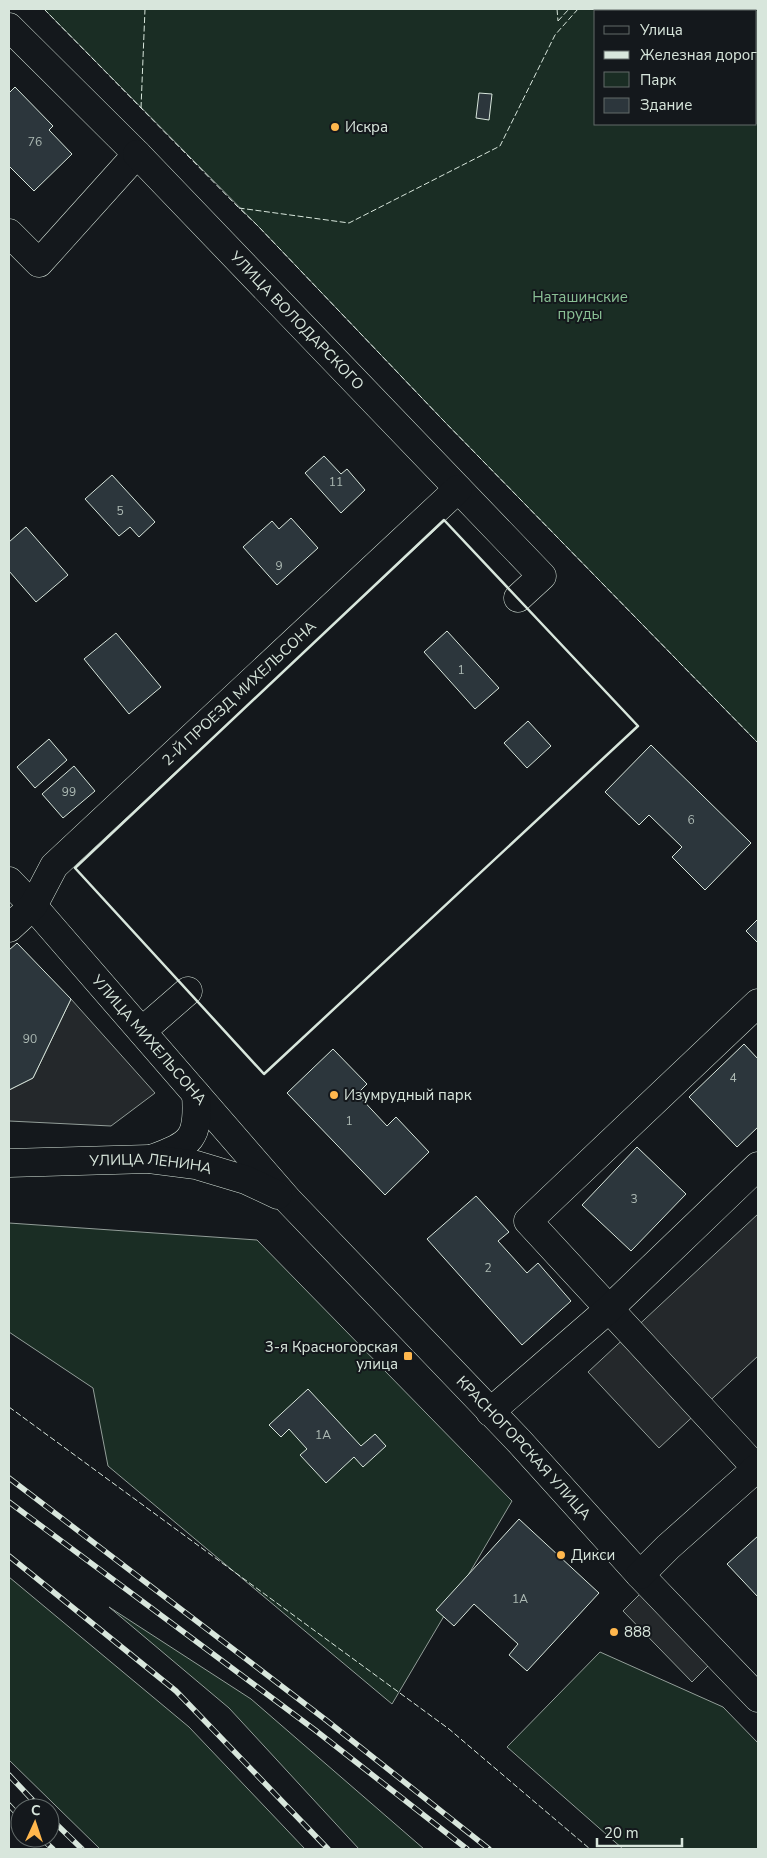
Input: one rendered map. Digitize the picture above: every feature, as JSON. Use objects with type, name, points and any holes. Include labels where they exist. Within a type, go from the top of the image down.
[{"type":"street","name":"УЛИЦА ВОЛОДАРСКОГО","points":[[9,27],[137,154],[542,576],[518,598]]},
{"type":"street","points":[[9,233],[39,263],[137,154]]},
{"type":"street","name":"2-Й ПРОЕЗД МИХЕЛЬСОНА","points":[[9,928],[33,906],[54,866],[458,489]]},
{"type":"street","name":"УЛИЦА МИХЕЛЬСОНА","points":[[9,881],[33,906],[288,1200]]},
{"type":"street","points":[[142,1031],[188,991]]},
{"type":"street","points":[[640,1575],[668,1547],[758,1469],[528,1221],[758,1003]]},
{"type":"street","points":[[149,1159],[178,1149],[190,1138],[198,1120],[196,1094]]},
{"type":"street","name":"УЛИЦА ЛЕНИНА","points":[[9,1163],[149,1159],[196,1165],[246,1180],[288,1200]]},
{"type":"street","points":[[490,1412],[609,1309],[758,1166]]},
{"type":"street","name":"КРАСНОГОРСКАЯ УЛИЦА","points":[[288,1200],[758,1698]]},
{"type":"green space","name":"Наташинские пруды","points":[[44,9],[758,9],[758,743],[441,418],[258,226]]},
{"type":"green space","points":[[9,1223],[257,1240],[512,1501],[392,1704],[108,1466],[93,1388],[9,1332]]},
{"type":"green space","points":[[9,1577],[189,1727],[305,1849],[100,1849],[60,1810],[60,1798],[48,1798],[9,1760]]},
{"type":"green space","points":[[109,1607],[251,1699],[424,1849],[359,1849],[229,1708]]},
{"type":"green space","points":[[600,1652],[723,1707],[758,1743],[758,1849],[623,1849],[507,1747]]},
{"type":"shaded area","points":[[71,999],[155,1093],[111,1126],[9,1121],[9,1090],[33,1078]]},
{"type":"shaded area","points":[[758,1214],[758,1356],[659,1448],[588,1372]]},
{"type":"shaded area","points":[[644,1590],[713,1661],[692,1682],[623,1611]]},
{"type":"building","points":[[15,87],[53,126],[49,130],[72,154],[34,191],[9,166],[9,90],[10,92]]},
{"type":"building","points":[[479,93],[492,94],[489,120],[476,118]]},
{"type":"building","points":[[324,456],[341,474],[347,469],[365,490],[341,513],[305,473]]},
{"type":"building","points":[[112,475],[155,522],[139,537],[130,527],[119,536],[85,499]]},
{"type":"building","points":[[291,518],[318,548],[277,585],[243,547],[272,521],[279,529]]},
{"type":"building","points":[[26,527],[68,575],[36,602],[9,571],[9,542]]},
{"type":"building","points":[[447,631],[499,688],[475,709],[424,652]]},
{"type":"building","points":[[116,633],[161,687],[129,714],[84,659]]},
{"type":"building","points":[[528,721],[551,746],[527,768],[504,743]]},
{"type":"building","points":[[49,739],[67,760],[35,788],[17,767]]},
{"type":"building","points":[[651,745],[751,843],[705,890],[672,857],[682,847],[649,815],[639,825],[605,792]]},
{"type":"building","points":[[74,766],[95,791],[63,818],[42,794]]},
{"type":"building","points":[[758,919],[758,943],[746,931]]},
{"type":"building","points":[[17,943],[71,999],[33,1078],[9,1090],[9,950]]},
{"type":"building","points":[[744,1044],[758,1059],[758,1127],[737,1147],[689,1097]]},
{"type":"building","points":[[333,1049],[367,1084],[357,1094],[387,1126],[396,1117],[429,1152],[385,1195],[287,1093]]},
{"type":"building","points":[[637,1147],[686,1194],[631,1251],[582,1205]]},
{"type":"building","points":[[476,1196],[509,1232],[498,1241],[527,1273],[538,1263],[571,1301],[522,1345],[427,1239]]},
{"type":"building","points":[[308,1389],[361,1446],[375,1434],[386,1446],[363,1467],[354,1457],[326,1483],[300,1455],[307,1449],[289,1429],[281,1437],[269,1425]]},
{"type":"building","points":[[519,1519],[599,1593],[527,1671],[509,1655],[518,1644],[474,1604],[454,1626],[436,1610]]},
{"type":"building","points":[[758,1536],[758,1597],[727,1564]]},
{"type":"railway","points":[[9,1478],[326,1720],[489,1849]]},
{"type":"railway","points":[[9,1502],[315,1730],[467,1849]]},
{"type":"railway","points":[[9,1556],[176,1691],[328,1849]]},
{"type":"railway","points":[[9,1775],[31,1798]]},
{"type":"railway","points":[[60,1828],[82,1849]]},
{"type":"fence","points":[[44,9],[239,208]]},
{"type":"fence","points":[[141,108],[145,9]]},
{"type":"fence","points":[[557,9],[558,21]]},
{"type":"fence","points":[[558,21],[569,9]]},
{"type":"fence","points":[[578,9],[555,35],[500,146],[349,223],[239,208],[758,743]]},
{"type":"fence","points":[[9,1407],[449,1729],[590,1849]]},
{"type":"wall","points":[[444,520],[638,726],[264,1074],[75,868],[444,520]]},
{"type":"place","name":"Искра","points":[[335,127]]},
{"type":"place","name":"Изумрудный парк","points":[[334,1095]]},
{"type":"place","name":"3-я Красногорская улица","points":[[408,1356]]},
{"type":"place","name":"Дикси","points":[[561,1555]]},
{"type":"place","name":"888","points":[[614,1632]]}]
